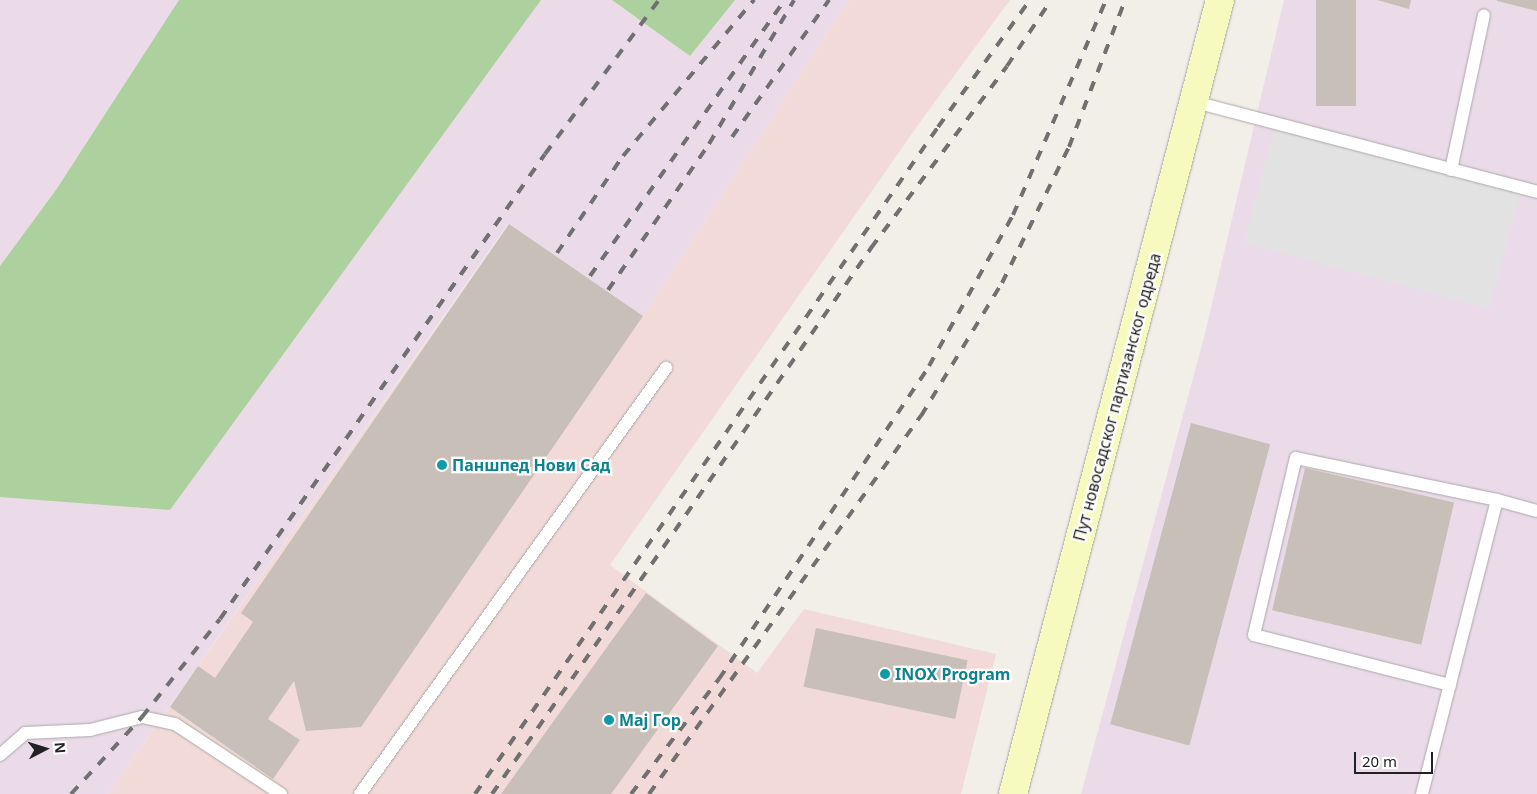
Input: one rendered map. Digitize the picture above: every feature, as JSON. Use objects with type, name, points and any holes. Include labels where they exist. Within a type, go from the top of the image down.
[{"type":"street","name":"Пут новосадског партизанског одреда","points":[[1013,794],[1195,102],[1220,0]]},
{"type":"lane","points":[[1451,170],[1484,15]]},
{"type":"lane","points":[[1195,102],[1537,192]]},
{"type":"lane","points":[[360,794],[666,368]]},
{"type":"lane","points":[[1450,685],[1254,635],[1296,458],[1497,500],[1537,511]]},
{"type":"lane","points":[[1422,794],[1497,500]]},
{"type":"lane","points":[[0,755],[25,733],[90,730],[142,717],[174,724],[281,794]]},
{"type":"shaded area","points":[[0,0],[849,0],[643,316],[508,224],[108,794],[0,794]]},
{"type":"shaded area","points":[[849,0],[1010,0],[923,118],[610,565],[757,673],[804,609],[996,654],[961,794],[108,794],[509,224],[643,316]]},
{"type":"shaded area","points":[[1284,0],[1537,0],[1537,794],[1081,794],[1204,337]]},
{"type":"shaded area","points":[[1276,124],[1521,190],[1490,309],[1244,243]]},
{"type":"green space","points":[[179,0],[541,0],[170,510],[0,497],[0,266],[56,190]]},
{"type":"green space","points":[[612,0],[735,0],[690,56]]},
{"type":"building","points":[[1316,0],[1356,0],[1356,106],[1316,106]]},
{"type":"building","points":[[1377,0],[1411,0],[1409,9]]},
{"type":"building","points":[[1537,0],[1537,11],[1497,1]]},
{"type":"building","name":"Паншпед Нови Сад","points":[[509,224],[643,316],[361,727],[306,731],[294,681],[268,719],[300,740],[273,779],[170,707],[198,666],[215,678],[253,622],[241,613]]},
{"type":"building","points":[[1191,423],[1270,444],[1189,746],[1110,724]]},
{"type":"building","points":[[1305,468],[1454,502],[1421,645],[1272,610]]},
{"type":"building","name":"Мај Гор","points":[[646,593],[718,646],[611,794],[501,794]]},
{"type":"building","name":"INOX Program","points":[[816,628],[968,660],[955,719],[804,687]]},
{"type":"railway","points":[[71,794],[142,717],[220,619],[545,154],[659,0]]},
{"type":"railway","points":[[557,253],[623,156],[754,0]]},
{"type":"railway","points":[[590,276],[785,0]]},
{"type":"railway","points":[[608,290],[709,144],[794,0]]},
{"type":"railway","points":[[732,137],[829,0]]},
{"type":"railway","points":[[475,794],[938,127],[1030,0]]},
{"type":"railway","points":[[492,794],[871,248],[1007,66],[1051,0]]},
{"type":"railway","points":[[631,794],[719,679],[929,366],[1013,215],[1106,0]]},
{"type":"railway","points":[[649,794],[921,416],[1002,283],[1069,147],[1125,0]]},
{"type":"place","name":"Паншпед Нови Сад","points":[[442,465]]},
{"type":"place","name":"INOX Program","points":[[885,674]]},
{"type":"place","name":"Мај Гор","points":[[609,720]]}]
